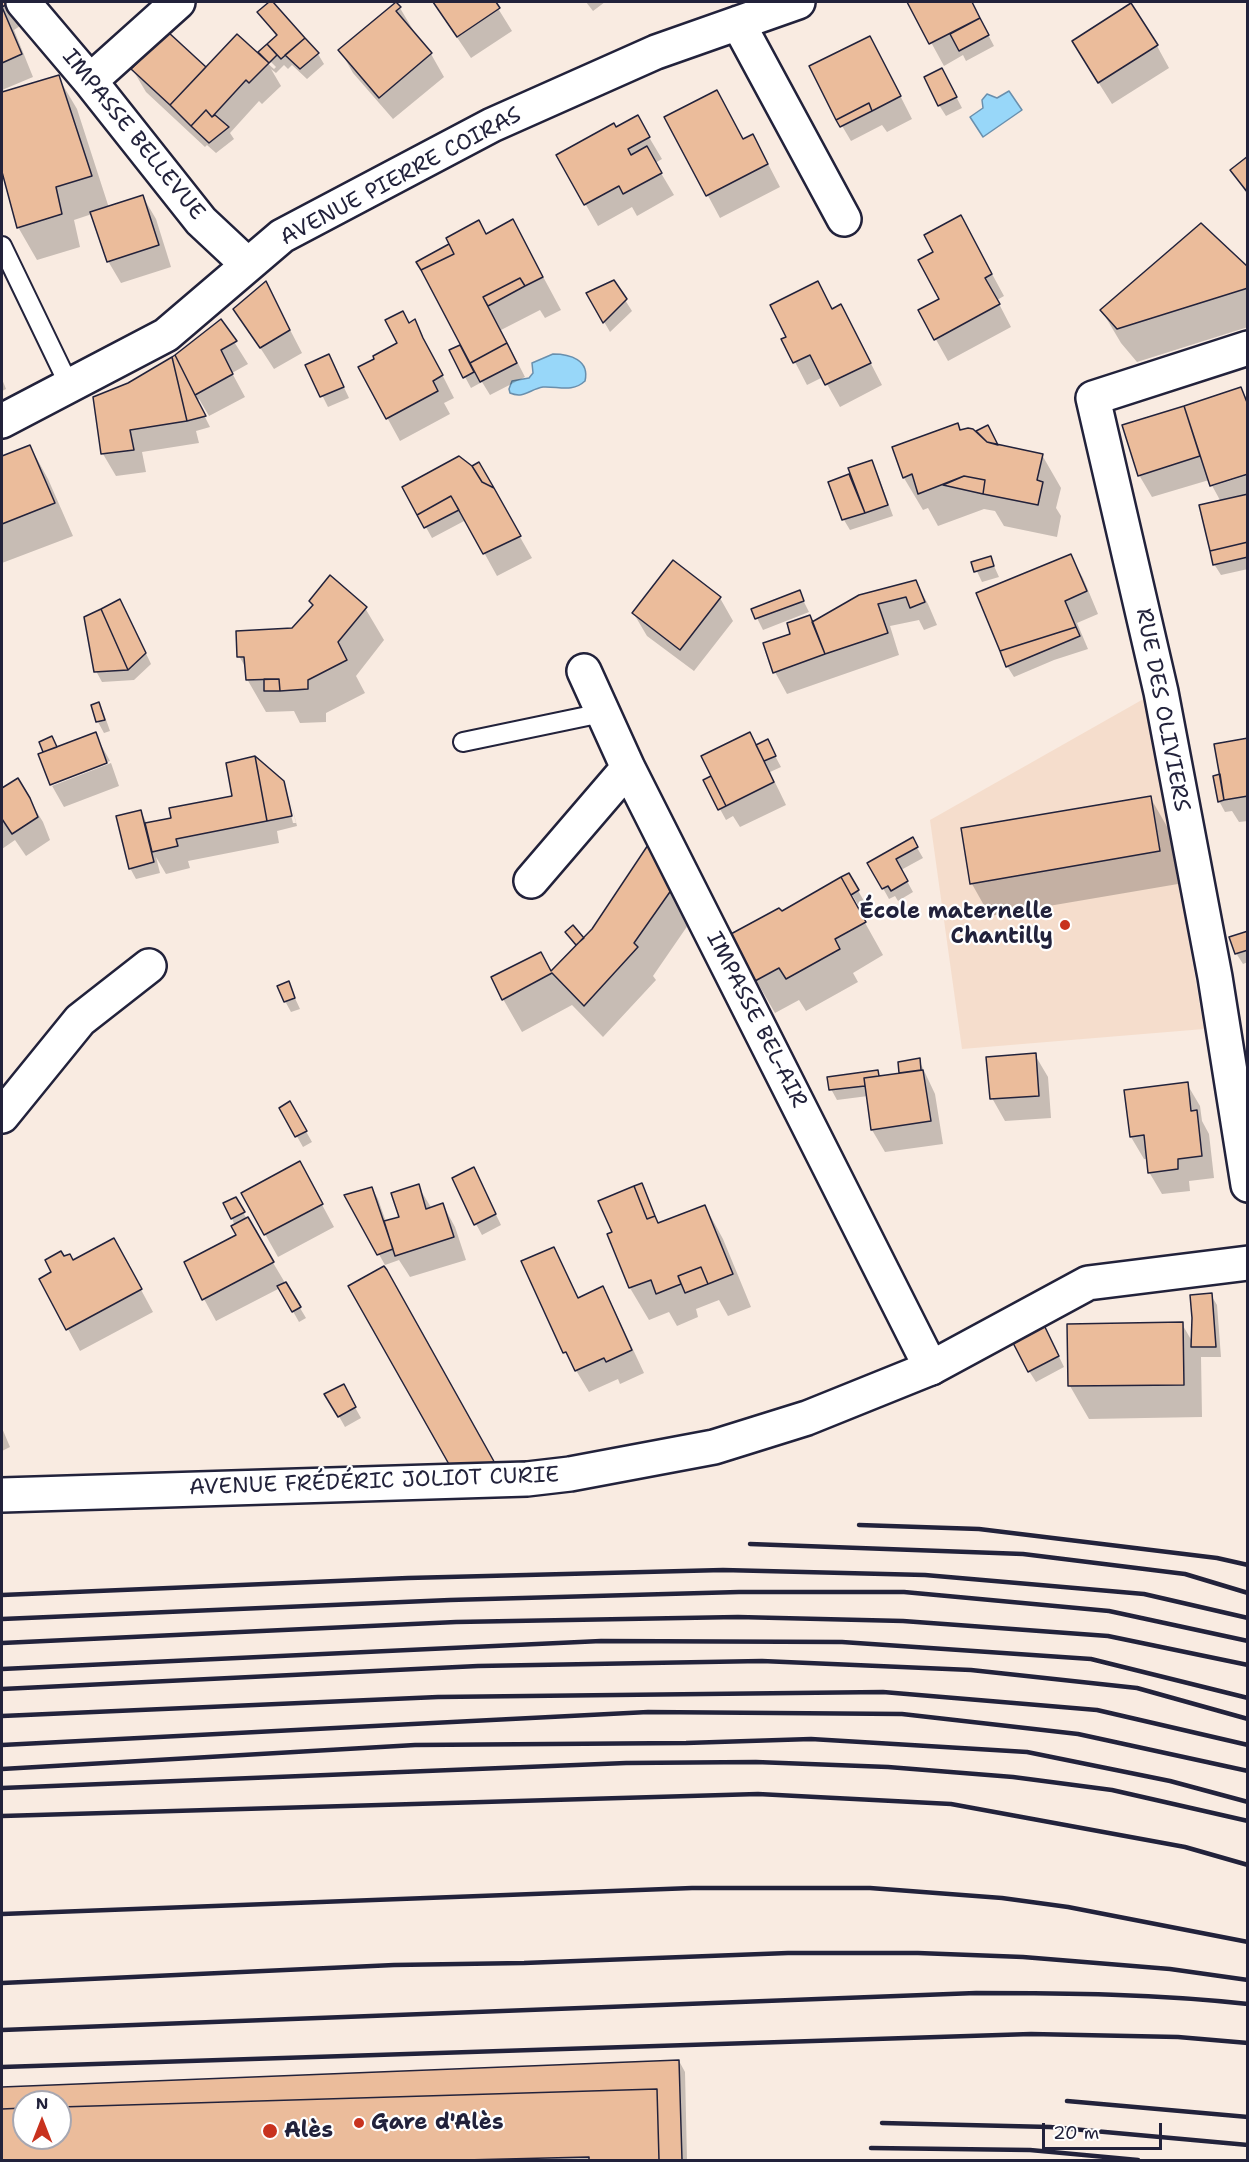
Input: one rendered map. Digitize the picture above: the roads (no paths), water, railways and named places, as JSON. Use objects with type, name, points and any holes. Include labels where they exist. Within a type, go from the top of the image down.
[{"type":"street","name":"IMPASSE BELLEVUE","points":[[23,2],[90,81],[201,221],[248,265]]},
{"type":"street","points":[[90,81],[178,2]]},
{"type":"street","name":"AVENUE PIERRE COIRAS","points":[[2,421],[166,335],[282,236],[492,125],[656,52],[798,2]]},
{"type":"street","points":[[738,23],[844,219]]},
{"type":"street","name":"RUE DES OLIVIERS","points":[[1248,348],[1093,398],[1161,692],[1215,976],[1248,1185]]},
{"type":"street","name":"IMPASSE BEL-AIR","points":[[584,671],[628,768],[931,1368]]},
{"type":"street","points":[[531,881],[628,768]]},
{"type":"street","points":[[2,1116],[80,1020],[149,966]]},
{"type":"street","name":"AVENUE FRÉDÉRIC JOLIOT CURIE","points":[[2,1495],[527,1479],[570,1474],[714,1447],[807,1418],[931,1368],[1088,1283],[1248,1263]]},
{"type":"lane","points":[[2,246],[70,387]]},
{"type":"lane","points":[[463,742],[602,712]]},
{"type":"water","points":[[1009,91],[1022,110],[983,137],[970,117],[983,108],[982,100],[987,94],[997,98]]},
{"type":"water","points":[[553,354],[566,355],[582,363],[586,374],[585,381],[570,388],[543,387],[519,395],[510,393],[512,381],[529,378],[533,373],[532,363]]},
{"type":"railway","points":[[859,1525],[979,1529],[1217,1558],[1248,1565]]},
{"type":"railway","points":[[750,1544],[1023,1554],[1185,1574],[1248,1593]]},
{"type":"railway","points":[[2,1595],[408,1578],[723,1570],[925,1575],[1144,1594],[1248,1618]]},
{"type":"railway","points":[[2,1619],[450,1600],[739,1592],[904,1592],[1109,1611],[1248,1641]]},
{"type":"railway","points":[[2,1643],[456,1622],[738,1617],[903,1621],[1108,1636],[1248,1665]]},
{"type":"railway","points":[[2,1669],[601,1641],[842,1642],[1091,1659],[1248,1698]]},
{"type":"railway","points":[[2,1689],[478,1666],[762,1661],[971,1670],[1137,1688],[1248,1719]]},
{"type":"railway","points":[[2,1716],[438,1697],[883,1692],[1097,1710],[1248,1745]]},
{"type":"railway","points":[[2,1745],[648,1712],[902,1714],[1078,1734],[1248,1771]]},
{"type":"railway","points":[[2,1769],[415,1745],[686,1743],[811,1739],[1027,1752],[1170,1781],[1248,1802]]},
{"type":"railway","points":[[2,1788],[626,1763],[756,1762],[888,1767],[1013,1777],[1112,1790],[1248,1821]]},
{"type":"railway","points":[[2,1816],[758,1794],[951,1804],[1185,1847],[1248,1865]]},
{"type":"railway","points":[[2,1914],[692,1888],[870,1888],[1002,1898],[1068,1907],[1248,1942]]},
{"type":"railway","points":[[2,1983],[394,1965],[524,1963],[788,1953],[918,1953],[1023,1957],[1170,1969],[1248,1980]]},
{"type":"railway","points":[[2,2030],[976,1993],[1112,1995],[1248,2004]]},
{"type":"railway","points":[[2,2067],[1031,2034],[1178,2037],[1248,2043]]},
{"type":"railway","points":[[1067,2101],[1248,2117]]},
{"type":"railway","points":[[882,2123],[1050,2127],[1248,2145]]},
{"type":"railway","points":[[871,2148],[1030,2150],[1138,2160]]},
{"type":"place","name":"École maternelle Chantilly","points":[[1065,925]]},
{"type":"place","name":"Gare d'Alès","points":[[359,2123]]},
{"type":"place","name":"Alès","points":[[270,2131]]}]
